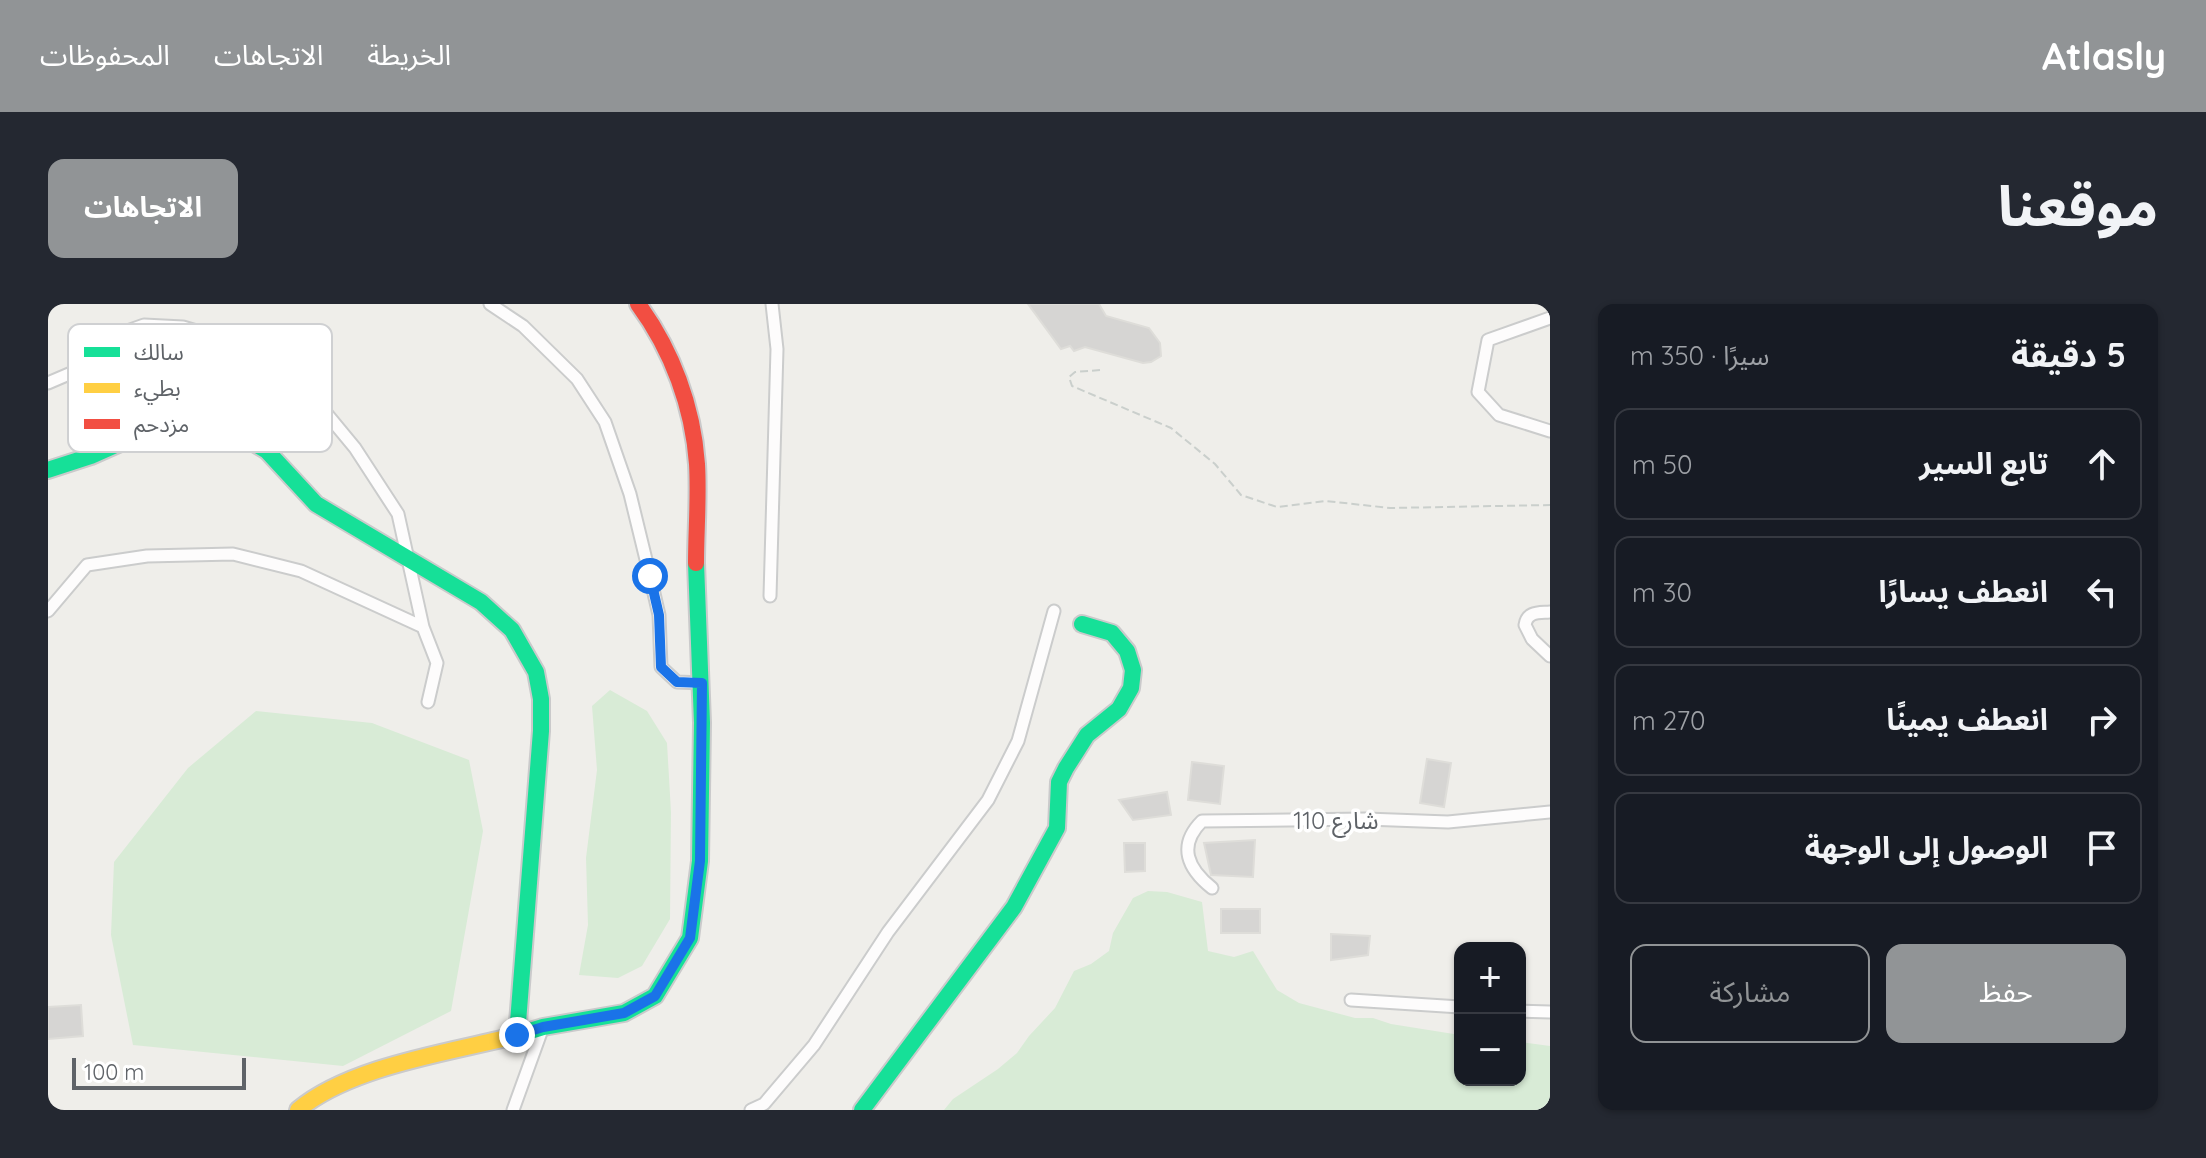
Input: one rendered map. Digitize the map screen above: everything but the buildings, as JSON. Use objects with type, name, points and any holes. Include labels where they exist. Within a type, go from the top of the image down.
[{"type":"street","points":[[490,304],[523,326],[577,379],[605,422],[630,494],[659,615],[661,667],[677,682],[702,683]]},
{"type":"street","points":[[298,1110],[320,1092],[348,1081],[543,1027],[624,1013],[655,996],[690,938],[700,861],[702,683],[696,565],[697,464],[687,403],[659,332],[638,304]]},
{"type":"street","points":[[770,596],[777,349],[772,304]]},
{"type":"street","points":[[1550,318],[1488,340],[1478,392],[1499,415],[1550,431]]},
{"type":"street","points":[[48,383],[68,374]]},
{"type":"street","points":[[332,420],[355,448],[398,514],[423,627],[437,663],[428,702]]},
{"type":"street","points":[[48,470],[100,452]]},
{"type":"street","points":[[268,452],[316,504],[481,602],[512,630],[536,672],[541,699],[541,731],[517,1035]]},
{"type":"street","points":[[48,611],[87,565],[147,556],[233,554],[301,571],[423,627]]},
{"type":"street","points":[[751,1110],[764,1104],[814,1045],[888,932],[988,800],[1018,741],[1054,611]]},
{"type":"street","points":[[1550,612],[1532,613],[1525,621],[1532,639],[1550,656]]},
{"type":"street","points":[[862,1110],[1014,907],[1057,828],[1059,782],[1066,768],[1087,735],[1119,709],[1131,688],[1133,670],[1127,651],[1112,633],[1082,624]]},
{"type":"street","name":"شارع 110","points":[[1212,888],[1194,873],[1188,854],[1191,832],[1202,821],[1366,819],[1448,822],[1550,812]]},
{"type":"street","points":[[1351,1000],[1454,1007]]},
{"type":"street","points":[[1526,1011],[1550,1012]]},
{"type":"street","points":[[513,1110],[543,1027]]},
{"type":"path","points":[[1100,370],[1075,372],[1069,377],[1072,386],[1171,428],[1215,464],[1241,495],[1260,502],[1277,507],[1326,501],[1390,508],[1550,505]]},
{"type":"green space","points":[[610,690],[647,711],[667,743],[671,812],[670,919],[642,966],[618,978],[579,975],[588,925],[586,858],[597,770],[592,706]]},
{"type":"green space","points":[[256,711],[372,723],[469,760],[483,831],[451,1011],[343,1066],[133,1045],[111,935],[114,862],[188,768]]},
{"type":"green space","points":[[1148,891],[1167,892],[1202,902],[1208,951],[1234,957],[1253,951],[1277,990],[1299,1003],[1355,1018],[1373,1018],[1454,1034],[1454,1086],[1526,1086],[1526,1043],[1550,1046],[1550,1110],[944,1110],[953,1099],[1017,1053],[1055,1008],[1074,971],[1109,951],[1113,933],[1133,898]]},
{"type":"traffic: fast","points":[[48,470],[100,452]]},
{"type":"traffic: fast","points":[[268,452],[316,504],[481,602],[512,630],[536,672],[541,699],[541,731],[517,1035],[510,1037]]},
{"type":"traffic: fast","points":[[517,1035],[543,1027],[624,1013],[655,996],[690,938],[700,861],[702,723],[696,563]]},
{"type":"traffic: fast","points":[[862,1110],[1014,907],[1057,828],[1059,782],[1066,768],[1087,735],[1119,709],[1131,688],[1133,670],[1127,651],[1112,633],[1082,624]]},
{"type":"traffic: slow","points":[[298,1110],[319,1095],[371,1072],[510,1037]]},
{"type":"traffic: jam","points":[[638,304],[671,360],[691,421],[698,476],[696,563]]},
{"type":"route","points":[[517,1035],[543,1027],[624,1013],[655,996],[690,938],[700,861],[702,683],[677,682],[661,667],[659,615],[650,576]]}]
